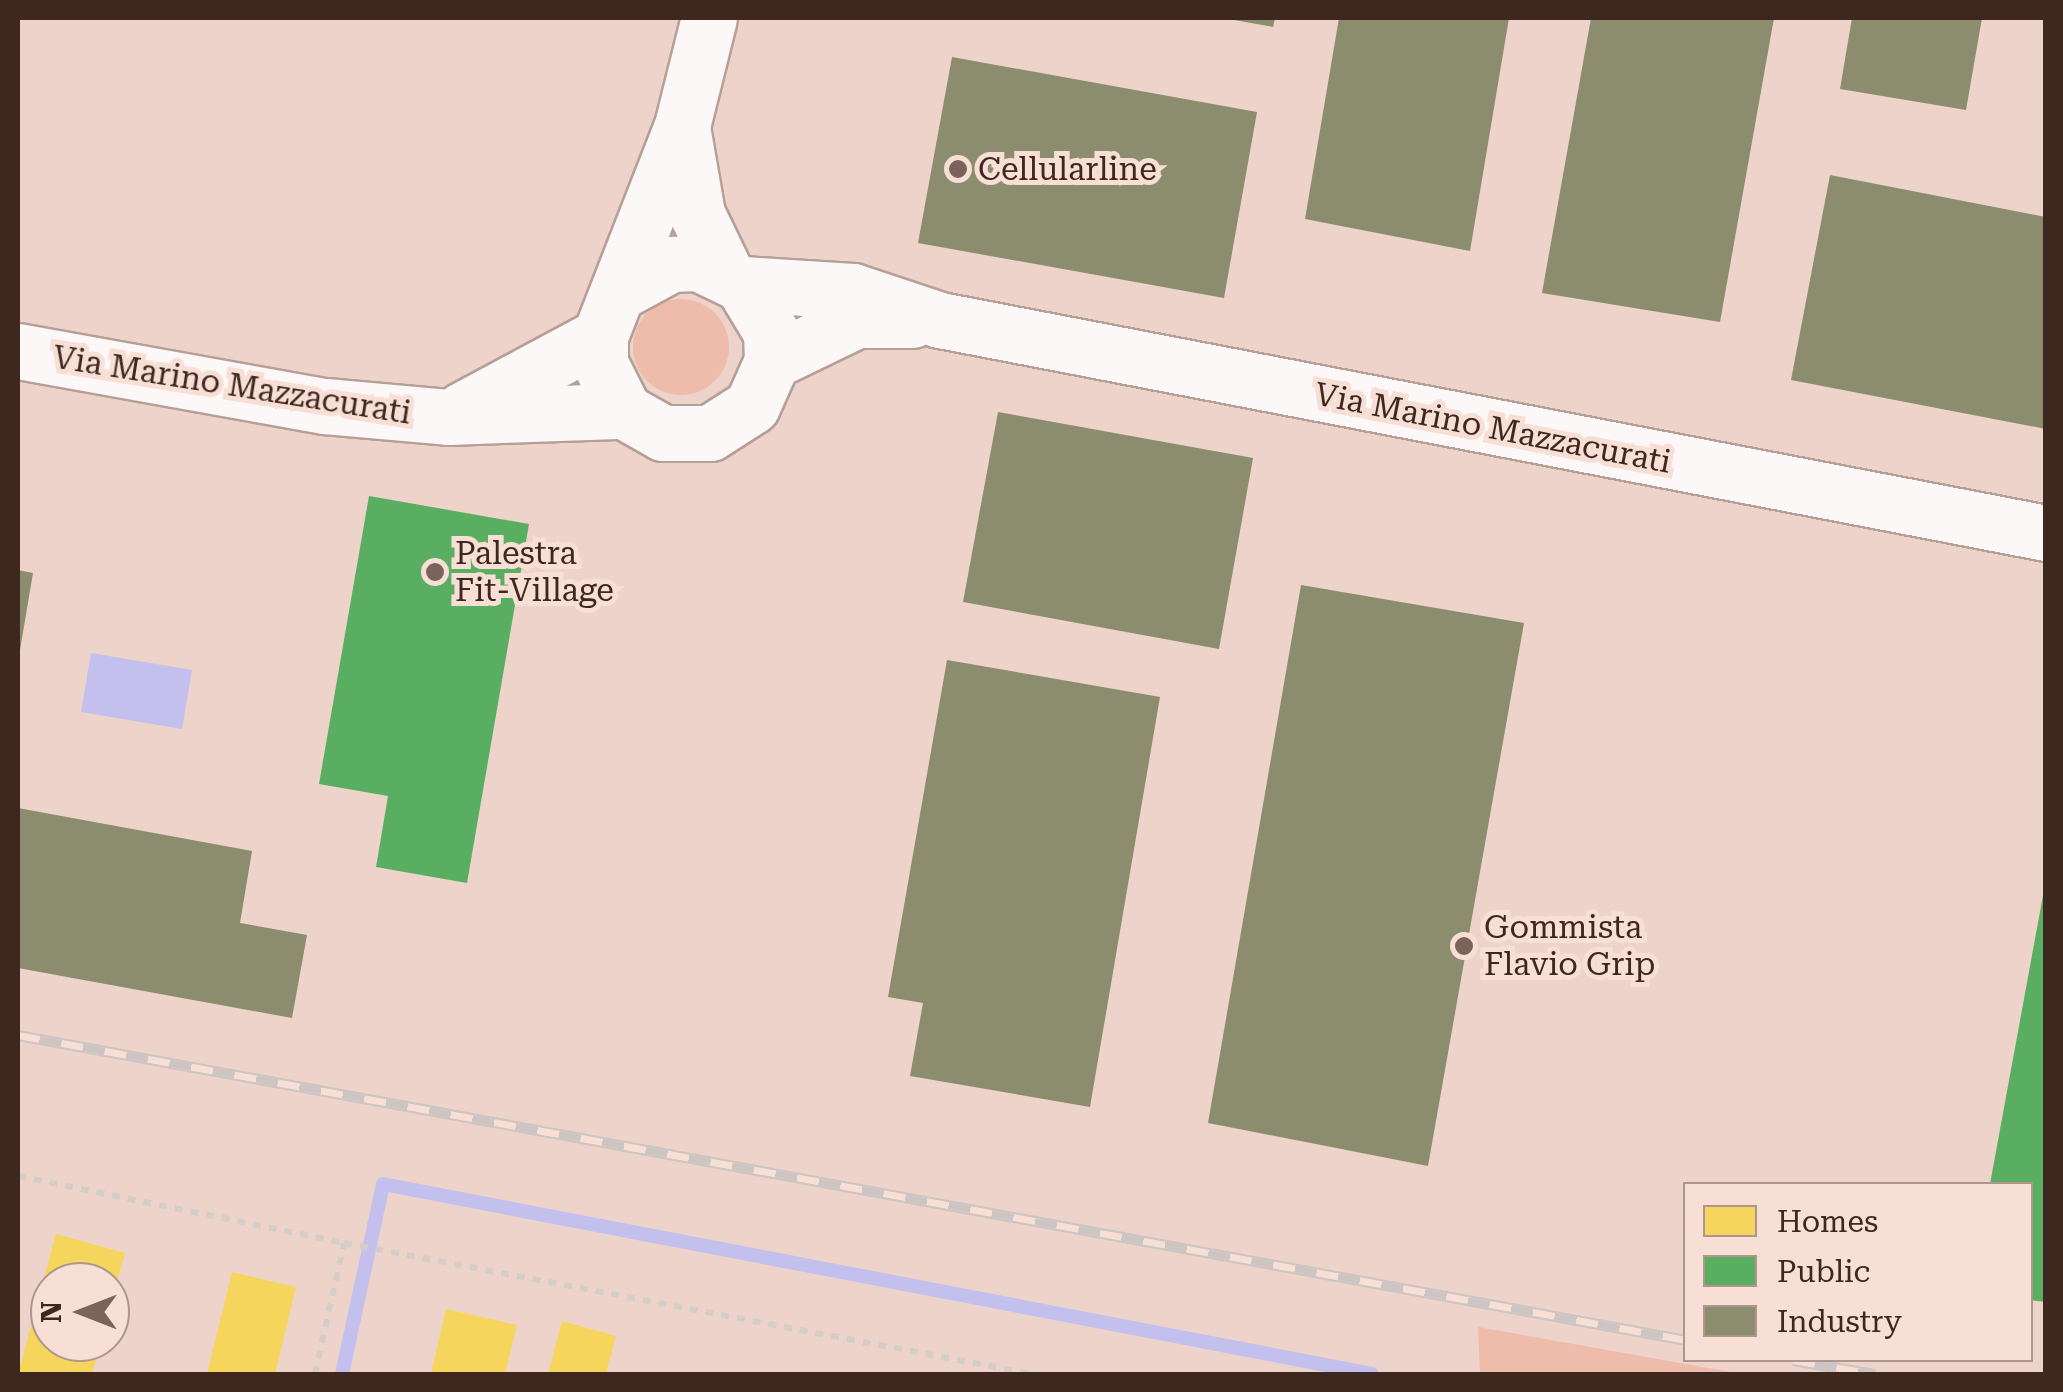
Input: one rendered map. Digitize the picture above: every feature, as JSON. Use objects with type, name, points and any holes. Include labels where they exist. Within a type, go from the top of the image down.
[{"type":"street","points":[[682,126],[697,214],[734,278],[761,306],[772,361],[752,406],[710,434],[663,434],[624,410],[608,389],[612,313],[682,126],[708,18]]},
{"type":"street","name":"Via Marino Mazzacurati","points":[[448,417],[612,313],[671,264],[734,278],[852,291],[940,320],[2046,532]]},
{"type":"street","name":"Via Marino Mazzacurati","points":[[772,361],[857,320],[940,320]]},
{"type":"street","name":"Via Marino Mazzacurati","points":[[18,351],[325,406],[448,417],[624,410]]},
{"type":"path","points":[[18,1176],[356,1246],[1032,1374]]},
{"type":"path","points":[[315,1374],[344,1243]]},
{"type":"shaded area","points":[[681,299],[700,302],[715,313],[726,328],[726,366],[715,381],[700,392],[681,395],[662,392],[647,381],[636,366],[633,347],[636,328],[647,313],[662,302]]},
{"type":"shaded area","points":[[1478,1327],[1742,1374],[1480,1374]]},
{"type":"water","points":[[91,653],[192,670],[182,729],[81,712]]},
{"type":"building: Homes","points":[[56,1234],[125,1253],[123,1262],[48,1262]]},
{"type":"building: Homes","points":[[232,1272],[296,1287],[275,1374],[207,1374]]},
{"type":"building: Homes","points":[[446,1309],[517,1325],[505,1374],[431,1374]]},
{"type":"building: Homes","points":[[562,1321],[616,1336],[606,1374],[548,1374]]},
{"type":"building: Homes","points":[[30,1330],[30,1362],[95,1362],[92,1374],[18,1374]]},
{"type":"building: Public","points":[[369,496],[529,524],[467,883],[376,867],[388,796],[319,784]]},
{"type":"building: Public","points":[[2046,879],[2046,1302],[2033,1300],[2033,1182],[1990,1182]]},
{"type":"building: Industry","points":[[1223,18],[1275,18],[1273,27]]},
{"type":"building: Industry","points":[[1339,18],[1509,18],[1470,251],[1305,219]]},
{"type":"building: Industry","points":[[1591,18],[1774,18],[1720,322],[1542,293]]},
{"type":"building: Industry","points":[[1852,18],[1982,18],[1966,110],[1840,89]]},
{"type":"building: Industry","points":[[952,57],[1257,112],[1224,298],[918,243]]},
{"type":"building: Industry","points":[[1830,175],[2046,217],[2046,429],[1791,380]]},
{"type":"building: Industry","points":[[998,412],[1253,458],[1219,649],[963,602]]},
{"type":"building: Industry","points":[[18,570],[33,573],[20,650],[18,650]]},
{"type":"building: Industry","points":[[1301,585],[1524,623],[1428,1166],[1208,1123]]},
{"type":"building: Industry","points":[[947,660],[1160,697],[1090,1107],[910,1076],[923,1003],[888,997]]},
{"type":"building: Industry","points":[[18,808],[252,851],[240,923],[307,935],[292,1018],[18,968]]},
{"type":"waterway","points":[[342,1374],[383,1184],[1372,1374]]},
{"type":"railway","points":[[18,1035],[1683,1339]]},
{"type":"railway","points":[[1805,1362],[1875,1374]]},
{"type":"place","name":"Cellularline","points":[[958,169]]},
{"type":"place","name":"Palestra Fit-Village","points":[[435,572]]},
{"type":"place","name":"Gommista Flavio Grip","points":[[1464,946]]}]
